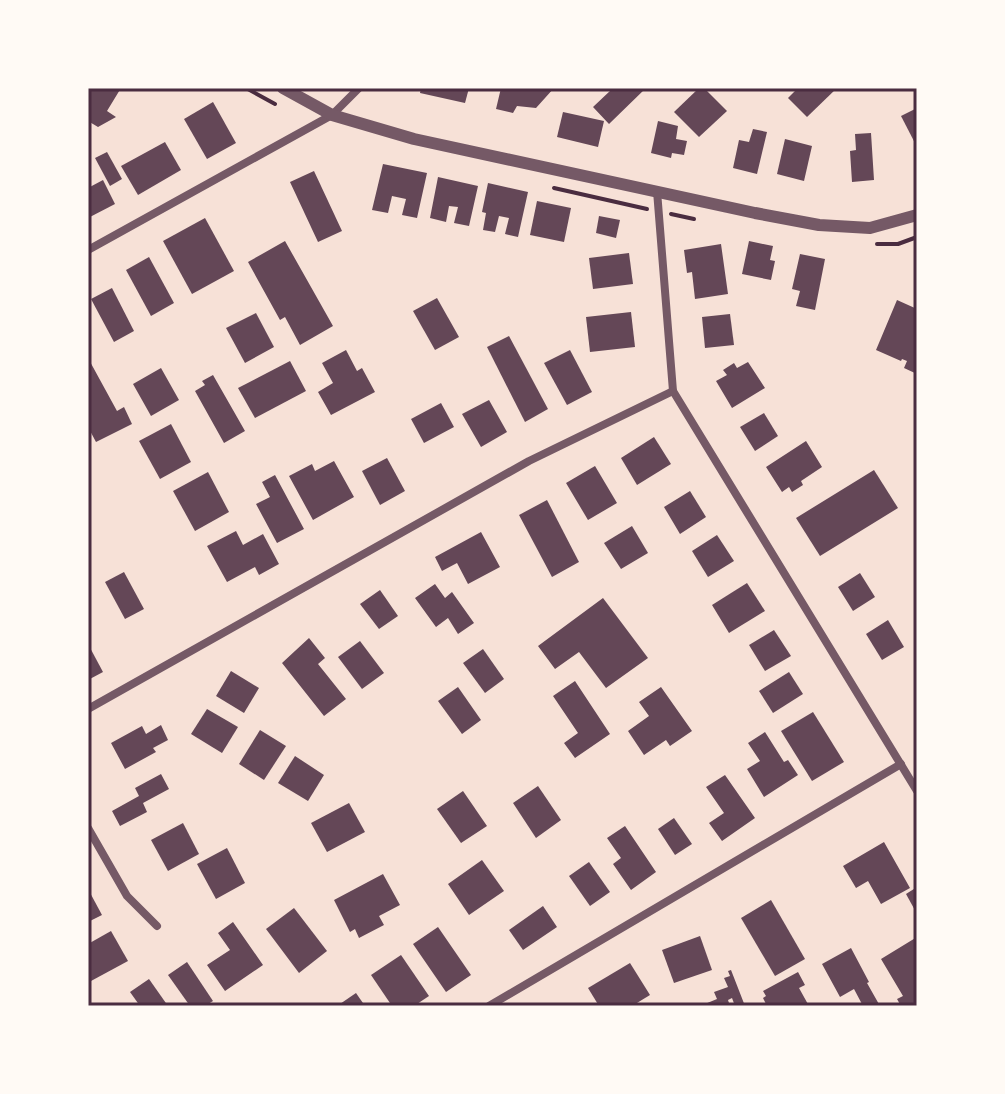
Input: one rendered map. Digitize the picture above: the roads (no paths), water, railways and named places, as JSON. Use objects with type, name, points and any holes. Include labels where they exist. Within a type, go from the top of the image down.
[{"type":"street","points":[[283,88],[332,115],[414,139],[819,225],[870,228],[917,215]]},
{"type":"street","points":[[88,250],[332,115],[359,88]]},
{"type":"street","points":[[657,191],[673,391],[917,791]]},
{"type":"street","points":[[88,709],[529,461],[673,391]]},
{"type":"street","points":[[489,1006],[901,764]]},
{"type":"street","points":[[88,828],[127,896],[157,926]]}]
